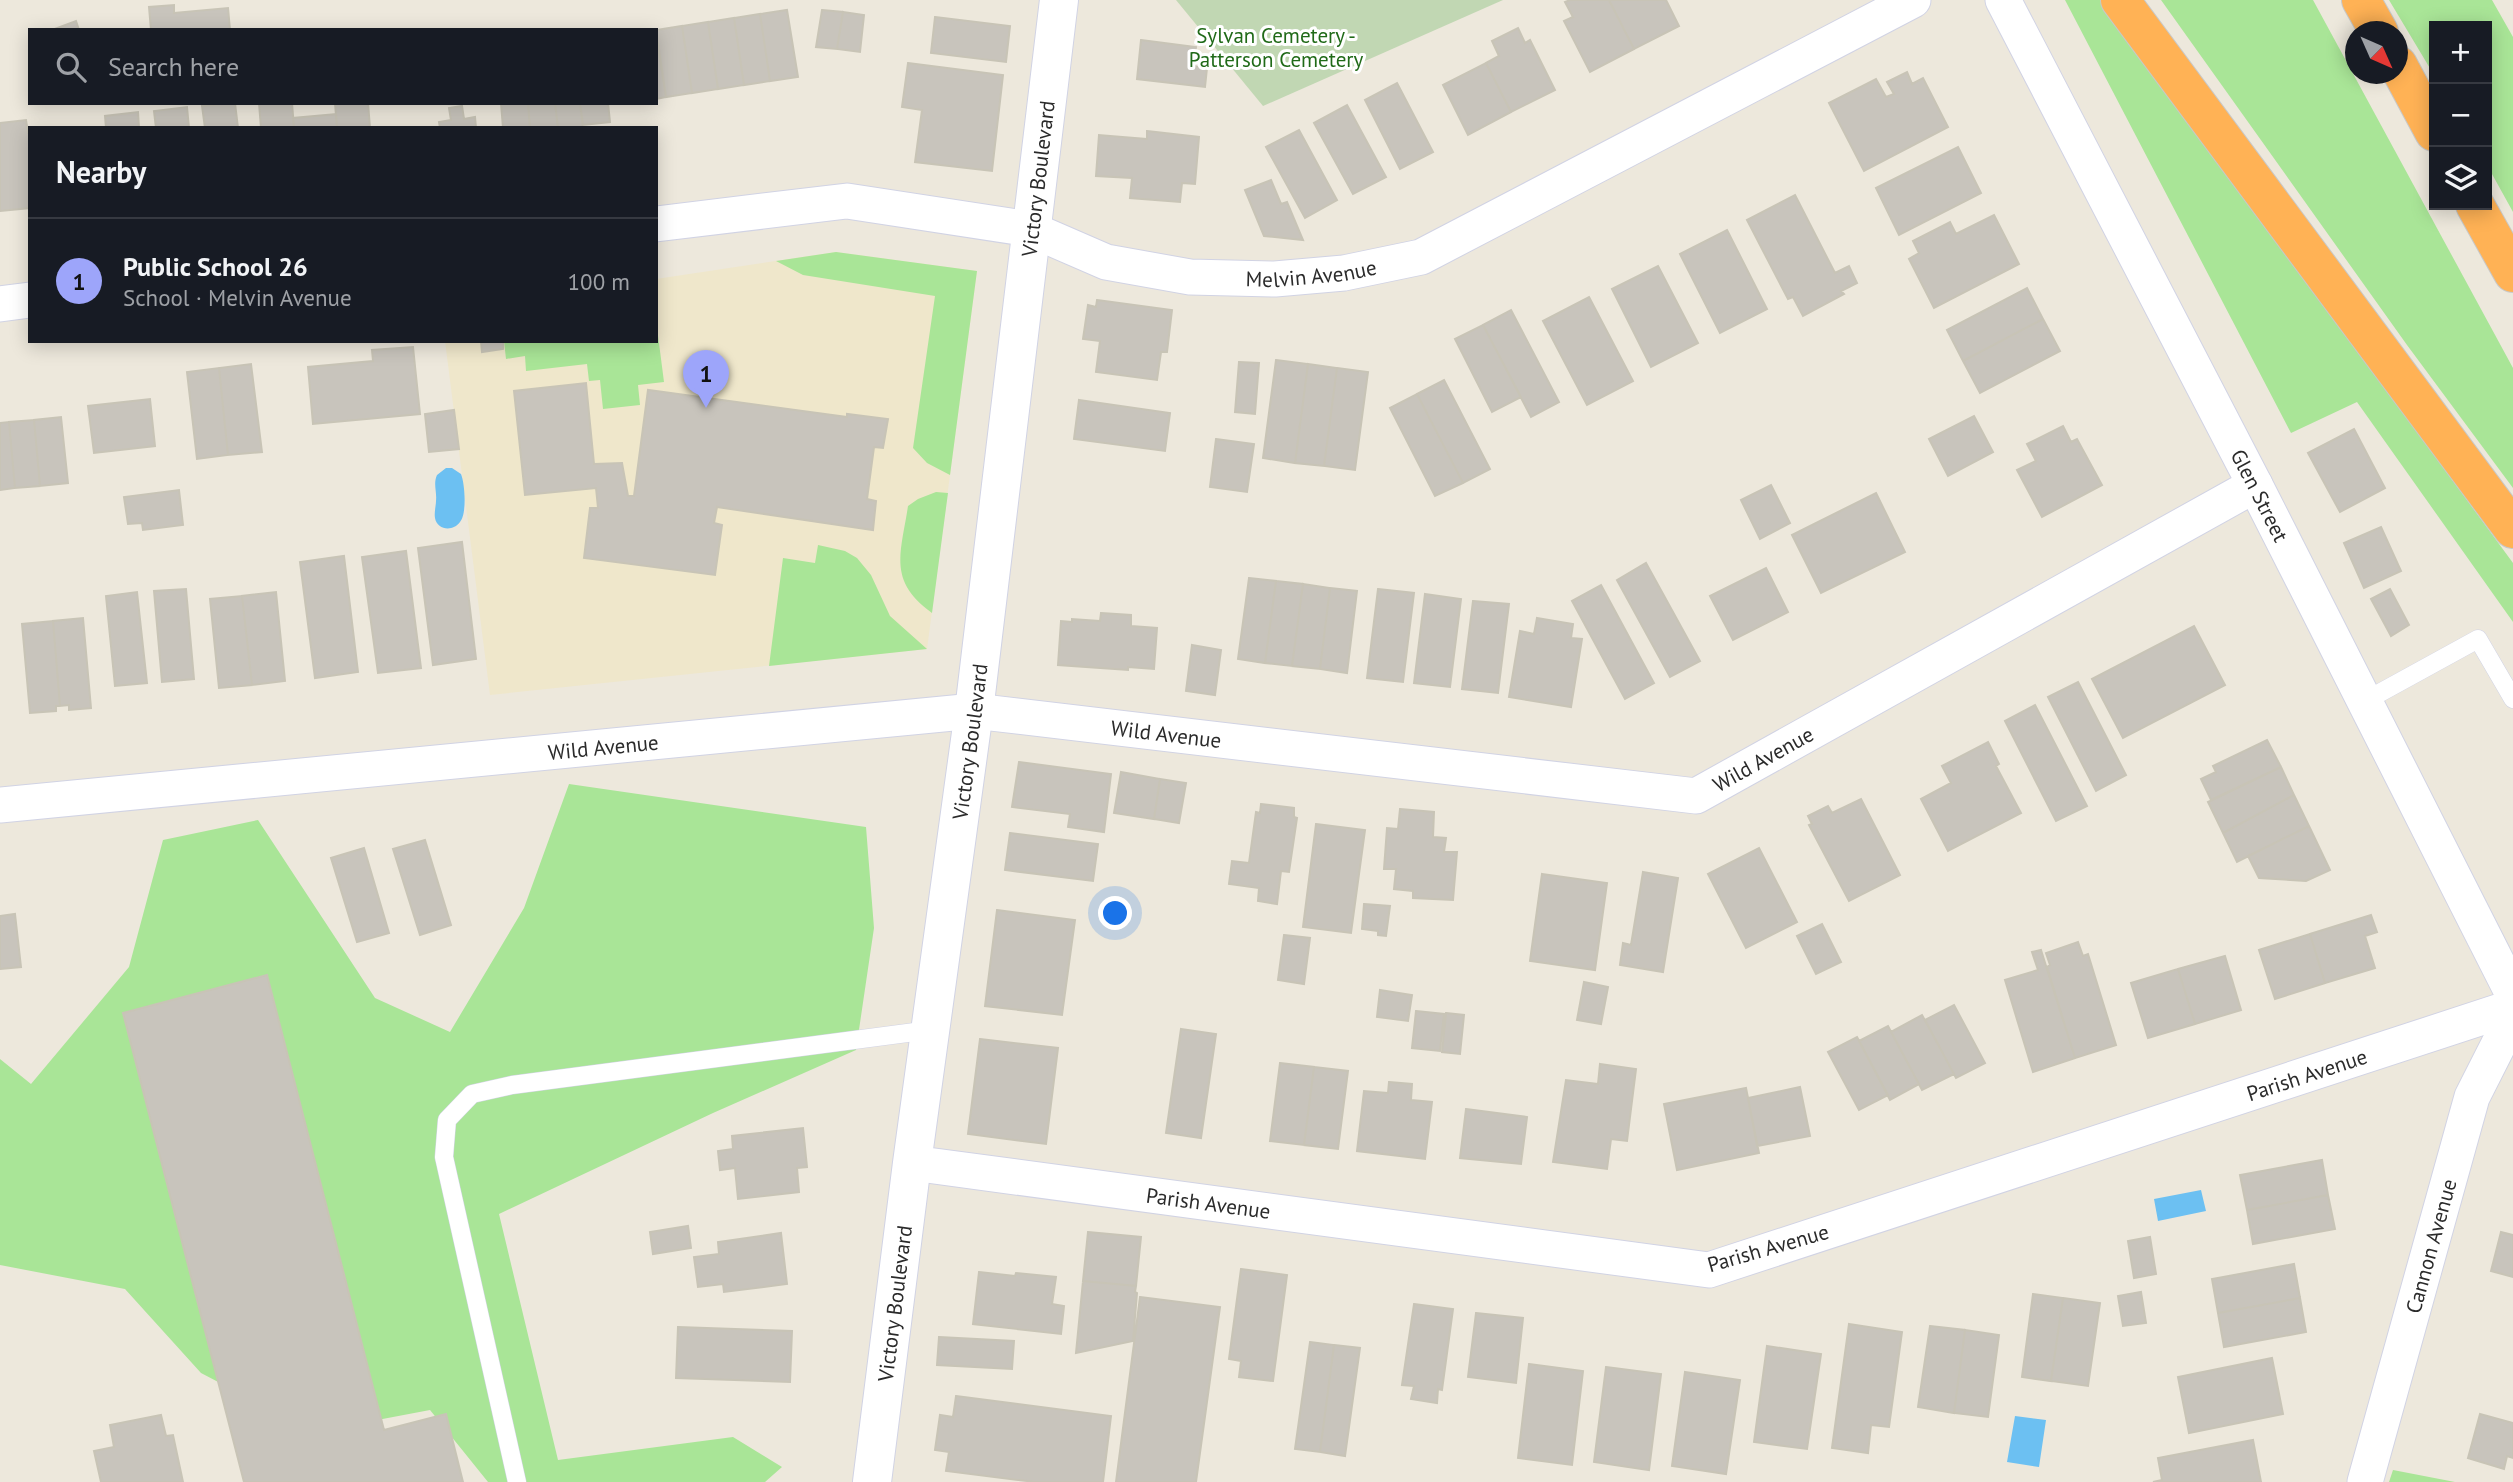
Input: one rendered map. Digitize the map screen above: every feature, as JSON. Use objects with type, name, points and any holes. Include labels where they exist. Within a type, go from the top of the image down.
[{"type":"highway","points":[[2120,0],[2513,528]]},
{"type":"highway","points":[[2361,0],[2373,21]]},
{"type":"highway","points":[[2408,83],[2429,122]]},
{"type":"highway","points":[[2478,210],[2513,273]]},
{"type":"main road","name":"Victory Boulevard","points":[[872,1482],[912,1163],[974,711],[1059,0]]},
{"type":"street","name":"Melvin Avenue","points":[[658,224],[847,201],[1030,229],[1105,262],[1190,276],[1275,279],[1344,273],[1421,257],[1913,0]]},
{"type":"street","name":"Glen Street","points":[[2003,0],[2255,485],[2513,994]]},
{"type":"street","points":[[0,303],[28,300]]},
{"type":"street","name":"Wild Avenue","points":[[0,805],[974,711],[1696,796],[2255,485]]},
{"type":"street","name":"Parish Avenue","points":[[912,1163],[1709,1270],[2513,1007]]},
{"type":"street","name":"Cannon Avenue","points":[[2365,1482],[2472,1097],[2513,1016]]},
{"type":"lane","points":[[2365,701],[2477,639],[2513,699]]},
{"type":"lane","points":[[517,1482],[444,1157],[446,1120],[472,1094],[512,1085],[930,1030]]},
{"type":"shaded area","points":[[836,252],[977,271],[927,649],[490,695],[445,343],[658,343],[658,279]]},
{"type":"green space","name":"Sylvan Cemetery - Patterson Cemetery","points":[[1176,0],[1503,0],[1263,106]]},
{"type":"green space","points":[[2065,0],[2101,0],[2513,563],[2513,622],[2357,402],[2291,433]]},
{"type":"green space","points":[[2161,0],[2313,0],[2345,59],[2345,84],[2359,84],[2513,368],[2513,488],[2407,345]]},
{"type":"green space","points":[[2389,0],[2492,0],[2513,37],[2513,212],[2492,174],[2492,21],[2429,21],[2429,67],[2408,32],[2408,21],[2402,21]]},
{"type":"green space","points":[[836,252],[977,271],[950,475],[927,463],[913,448],[935,296],[803,275],[776,261]]},
{"type":"green space","points":[[658,336],[664,382],[638,385],[640,405],[603,409],[600,380],[589,381],[587,364],[526,371],[525,356],[506,359],[504,343],[658,343]]},
{"type":"green space","points":[[936,492],[948,493],[932,613],[908,589],[900,565],[908,506]]},
{"type":"green space","points":[[818,545],[845,551],[857,558],[871,575],[890,616],[927,649],[769,666],[783,558],[815,563]]},
{"type":"green space","points":[[569,784],[866,827],[874,928],[856,1050],[713,1113],[499,1214],[558,1460],[733,1437],[782,1467],[765,1482],[488,1482],[430,1410],[314,1432],[201,1373],[125,1289],[0,1265],[0,1059],[31,1084],[129,967],[163,840],[258,820],[375,998],[450,1032],[524,908]]},
{"type":"green space","points":[[2393,1470],[2455,1482],[2389,1482]]},
{"type":"water","points":[[446,468],[452,468],[461,474],[464,491],[462,518],[457,525],[450,528],[439,525],[435,516],[436,478]]},
{"type":"water","points":[[2201,1190],[2206,1211],[2158,1221],[2154,1199]]},
{"type":"water","points":[[2015,1416],[2046,1420],[2039,1467],[2007,1462]]},
{"type":"building","points":[[1609,0],[1634,49],[1590,72],[1564,21],[1573,17],[1565,2]]},
{"type":"building","points":[[1609,0],[1666,0],[1679,26],[1634,49]]},
{"type":"building","points":[[174,5],[174,13],[228,8],[230,28],[151,28],[149,7]]},
{"type":"building","points":[[787,10],[798,77],[770,81],[760,14]]},
{"type":"building","points":[[822,10],[843,12],[837,49],[816,47]]},
{"type":"building","points":[[843,12],[864,15],[860,52],[837,49]]},
{"type":"building","points":[[760,14],[770,81],[744,85],[734,18]]},
{"type":"building","points":[[935,17],[1010,26],[1006,62],[931,53]]},
{"type":"building","points":[[734,18],[744,85],[718,89],[708,22]]},
{"type":"building","points":[[76,21],[78,28],[57,28]]},
{"type":"building","points":[[708,22],[718,89],[692,93],[682,26]]},
{"type":"building","points":[[682,26],[692,93],[666,97],[658,30]]},
{"type":"building","points":[[1518,28],[1525,43],[1530,40],[1555,90],[1511,112],[1486,63],[1499,56],[1492,41]]},
{"type":"building","points":[[1141,40],[1196,47],[1193,66],[1207,68],[1205,87],[1137,79]]},
{"type":"building","points":[[658,47],[666,97],[658,99]]},
{"type":"building","points":[[908,63],[1003,75],[992,171],[915,162],[922,110],[902,107]]},
{"type":"building","points":[[1486,63],[1511,112],[1468,135],[1443,85]]},
{"type":"building","points":[[1907,72],[1912,84],[1923,78],[1948,127],[1864,171],[1829,103],[1876,79],[1886,97],[1894,94],[1887,82]]},
{"type":"building","points":[[1397,83],[1433,152],[1400,169],[1365,100]]},
{"type":"building","points":[[235,105],[238,126],[205,126],[202,106]]},
{"type":"building","points":[[259,105],[292,105],[294,126],[261,126]]},
{"type":"building","points":[[335,105],[368,105],[370,126],[337,126]]},
{"type":"building","points":[[501,105],[528,105],[530,126],[503,126]]},
{"type":"building","points":[[528,105],[555,105],[558,126],[530,126]]},
{"type":"building","points":[[555,105],[580,105],[583,126],[558,126]]},
{"type":"building","points":[[580,105],[608,105],[610,122],[583,125]]},
{"type":"building","points":[[1347,105],[1386,177],[1353,194],[1314,123]]},
{"type":"building","points":[[462,106],[464,119],[475,117],[476,126],[440,126],[439,122],[451,120],[449,108]]},
{"type":"building","points":[[187,107],[189,126],[156,126],[154,111]]},
{"type":"building","points":[[138,112],[139,126],[106,126],[105,116]]},
{"type":"building","points":[[336,114],[337,126],[294,126],[293,118]]},
{"type":"building","points":[[26,120],[28,208],[0,211],[0,123]]},
{"type":"building","points":[[1299,130],[1337,200],[1305,218],[1266,147]]},
{"type":"building","points":[[1147,131],[1199,137],[1195,184],[1182,183],[1180,202],[1130,198],[1132,178],[1096,176],[1099,135],[1147,139]]},
{"type":"building","points":[[1958,147],[1981,193],[1899,235],[1876,188]]},
{"type":"building","points":[[1271,180],[1281,204],[1287,202],[1303,240],[1264,236],[1245,190]]},
{"type":"building","points":[[1795,195],[1835,273],[1849,266],[1857,283],[1841,291],[1844,294],[1803,316],[1793,297],[1788,299],[1747,220]]},
{"type":"building","points":[[1994,215],[2019,264],[1934,308],[1909,259],[1919,253],[1913,241],[1950,222],[1956,234]]},
{"type":"building","points":[[1727,230],[1767,309],[1720,333],[1680,254]]},
{"type":"building","points":[[1658,266],[1698,343],[1651,367],[1612,289]]},
{"type":"building","points":[[2027,288],[2043,319],[1963,361],[1947,330]]},
{"type":"building","points":[[1589,297],[1633,381],[1587,405],[1543,321]]},
{"type":"building","points":[[1097,300],[1172,310],[1167,352],[1161,352],[1157,380],[1096,372],[1100,341],[1083,339],[1088,305],[1096,307]]},
{"type":"building","points":[[1511,310],[1559,402],[1531,417],[1483,325]]},
{"type":"building","points":[[2043,319],[2060,351],[1980,393],[1963,361]]},
{"type":"building","points":[[1483,325],[1521,397],[1492,412],[1455,339]]},
{"type":"building","points":[[481,343],[503,343],[503,349],[482,352]]},
{"type":"building","points":[[413,347],[420,414],[313,424],[308,367],[373,361],[372,350]]},
{"type":"building","points":[[1276,360],[1308,364],[1295,463],[1263,458]]},
{"type":"building","points":[[1239,362],[1259,363],[1255,414],[1235,412]]},
{"type":"building","points":[[251,364],[262,452],[228,455],[219,368]]},
{"type":"building","points":[[1308,364],[1337,368],[1324,466],[1295,463]]},
{"type":"building","points":[[219,368],[228,455],[197,459],[187,372]]},
{"type":"building","points":[[1337,368],[1368,372],[1355,470],[1324,466]]},
{"type":"building","points":[[1444,380],[1490,469],[1463,483],[1417,394]]},
{"type":"building","points":[[586,383],[594,464],[622,463],[628,496],[634,496],[648,390],[847,417],[847,414],[888,419],[883,448],[874,447],[867,499],[876,501],[873,530],[717,507],[714,523],[722,525],[715,575],[584,558],[590,508],[598,508],[596,488],[525,495],[514,391]]},
{"type":"building","points":[[1417,394],[1463,483],[1435,496],[1390,408]]},
{"type":"building","points":[[150,399],[155,446],[94,453],[88,406]]},
{"type":"building","points":[[1079,400],[1170,413],[1165,451],[1074,439]]},
{"type":"building","points":[[454,410],[459,449],[429,452],[425,414]]},
{"type":"building","points":[[1974,416],[1993,452],[1948,476],[1929,439]]},
{"type":"building","points":[[61,417],[68,483],[40,486],[34,420]]},
{"type":"building","points":[[34,420],[40,486],[15,488],[9,422]]},
{"type":"building","points":[[9,422],[15,488],[0,490],[0,423]]},
{"type":"building","points":[[2063,426],[2071,442],[2077,439],[2102,485],[2042,517],[2017,470],[2036,461],[2027,444]]},
{"type":"building","points":[[2354,429],[2385,488],[2340,512],[2308,453]]},
{"type":"building","points":[[1216,439],[1254,444],[1247,492],[1210,487]]},
{"type":"building","points":[[1771,485],[1790,523],[1760,539],[1741,500]]},
{"type":"building","points":[[179,490],[183,525],[143,530],[142,523],[128,524],[124,497]]},
{"type":"building","points":[[1876,493],[1905,552],[1821,593],[1792,535]]},
{"type":"building","points":[[2381,527],[2401,571],[2364,588],[2344,543]]},
{"type":"building","points":[[462,542],[476,659],[433,665],[418,548]]},
{"type":"building","points":[[406,551],[421,668],[378,673],[362,557]]},
{"type":"building","points":[[344,556],[358,672],[315,678],[300,562]]},
{"type":"building","points":[[1646,563],[1700,661],[1670,677],[1617,580]]},
{"type":"building","points":[[1766,568],[1788,612],[1733,640],[1710,596]]},
{"type":"building","points":[[1249,578],[1276,581],[1265,663],[1238,659]]},
{"type":"building","points":[[1276,581],[1303,584],[1292,666],[1265,663]]},
{"type":"building","points":[[1303,584],[1330,588],[1320,669],[1292,666]]},
{"type":"building","points":[[1601,585],[1654,683],[1625,699],[1572,601]]},
{"type":"building","points":[[1330,588],[1357,591],[1347,673],[1320,669]]},
{"type":"building","points":[[186,589],[194,679],[162,682],[154,591]]},
{"type":"building","points":[[1378,589],[1414,593],[1403,682],[1367,678]]},
{"type":"building","points":[[2390,589],[2409,625],[2391,636],[2371,599]]},
{"type":"building","points":[[137,592],[147,683],[115,686],[106,596]]},
{"type":"building","points":[[276,592],[285,681],[252,685],[242,596]]},
{"type":"building","points":[[1425,594],[1461,599],[1450,687],[1414,683]]},
{"type":"building","points":[[242,596],[252,685],[219,688],[210,599]]},
{"type":"building","points":[[1473,601],[1509,604],[1498,693],[1462,689]]},
{"type":"building","points":[[1101,613],[1131,615],[1131,626],[1157,628],[1154,669],[1058,665],[1061,621],[1100,621]]},
{"type":"building","points":[[83,618],[91,708],[69,710],[69,705],[60,706],[53,621]]},
{"type":"building","points":[[1537,618],[1573,624],[1571,638],[1582,639],[1571,707],[1509,697],[1520,631],[1534,634]]},
{"type":"building","points":[[53,621],[60,706],[56,706],[56,711],[30,713],[22,624]]},
{"type":"building","points":[[2194,626],[2225,685],[2123,738],[2092,679]]},
{"type":"building","points":[[1192,645],[1221,650],[1215,695],[1186,691]]},
{"type":"building","points":[[2078,682],[2126,775],[2096,791],[2048,697]]},
{"type":"building","points":[[2035,705],[2087,806],[2056,821],[2005,721]]},
{"type":"building","points":[[2267,740],[2281,767],[2211,800],[2201,779],[2216,772],[2213,766]]},
{"type":"building","points":[[1988,742],[1999,764],[1996,766],[2021,813],[1948,851],[1921,799],[1951,783],[1942,766]]},
{"type":"building","points":[[1019,762],[1111,774],[1104,832],[1068,827],[1070,814],[1012,807]]},
{"type":"building","points":[[2281,767],[2294,795],[2223,833],[2208,802]]},
{"type":"building","points":[[1121,772],[1160,779],[1154,819],[1114,813]]},
{"type":"building","points":[[1160,779],[1186,783],[1179,823],[1154,819]]},
{"type":"building","points":[[2294,795],[2309,826],[2237,862],[2223,833]]},
{"type":"building","points":[[1861,799],[1900,875],[1849,901],[1809,825],[1812,824],[1808,816],[1828,806],[1832,813]]},
{"type":"building","points":[[1261,804],[1294,808],[1294,817],[1297,818],[1289,872],[1281,871],[1277,904],[1258,901],[1259,888],[1229,884],[1232,861],[1249,863],[1256,812],[1260,813]]},
{"type":"building","points":[[1400,809],[1434,812],[1433,837],[1446,838],[1444,852],[1457,852],[1453,900],[1413,898],[1413,891],[1394,889],[1396,869],[1384,869],[1387,828],[1398,829]]},
{"type":"building","points":[[1316,824],[1365,830],[1351,933],[1303,927]]},
{"type":"building","points":[[2309,826],[2330,870],[2306,881],[2259,878],[2248,856]]},
{"type":"building","points":[[1010,833],[1098,844],[1093,881],[1005,870]]},
{"type":"building","points":[[425,840],[451,925],[420,935],[393,849]]},
{"type":"building","points":[[364,848],[389,933],[357,942],[331,858]]},
{"type":"building","points":[[1759,848],[1797,922],[1746,948],[1708,874]]},
{"type":"building","points":[[1643,872],[1678,878],[1663,972],[1620,965],[1623,943],[1631,945]]},
{"type":"building","points":[[1542,874],[1607,883],[1595,970],[1530,961]]},
{"type":"building","points":[[1364,904],[1390,906],[1386,936],[1378,935],[1378,931],[1362,929]]},
{"type":"building","points":[[997,910],[1075,920],[1062,1015],[985,1006]]},
{"type":"building","points":[[15,914],[21,967],[0,969],[0,916]]},
{"type":"building","points":[[2371,915],[2377,932],[2365,936],[2375,968],[2325,983],[2310,934]]},
{"type":"building","points":[[1822,924],[1841,962],[1816,974],[1797,936]]},
{"type":"building","points":[[2310,934],[2325,983],[2275,999],[2259,950]]},
{"type":"building","points":[[1284,935],[1310,938],[1304,984],[1278,980]]},
{"type":"building","points":[[2078,942],[2083,956],[2088,954],[2116,1045],[2075,1058],[2047,967],[2050,965],[2046,953]]},
{"type":"building","points":[[2041,950],[2075,1058],[2033,1072],[2005,980],[2038,970],[2032,952]]},
{"type":"building","points":[[2225,956],[2241,1010],[2195,1024],[2178,969]]},
{"type":"building","points":[[2178,969],[2195,1024],[2148,1038],[2131,983]]},
{"type":"building","points":[[267,975],[384,1430],[446,1414],[463,1482],[244,1482],[123,1013]]},
{"type":"building","points":[[1584,982],[1608,987],[1601,1024],[1577,1020]]},
{"type":"building","points":[[1380,990],[1412,995],[1408,1021],[1377,1017]]},
{"type":"building","points":[[1954,1005],[1985,1063],[1956,1078],[1925,1020]]},
{"type":"building","points":[[1416,1011],[1444,1014],[1440,1051],[1412,1048]]},
{"type":"building","points":[[1446,1013],[1464,1015],[1460,1054],[1442,1052]]},
{"type":"building","points":[[1922,1015],[1954,1074],[1922,1090],[1891,1032]]},
{"type":"building","points":[[1888,1026],[1919,1084],[1890,1100],[1859,1041]]},
{"type":"building","points":[[1181,1029],[1216,1034],[1201,1138],[1166,1133]]},
{"type":"building","points":[[1857,1037],[1888,1095],[1859,1110],[1828,1052]]},
{"type":"building","points":[[980,1039],[1058,1048],[1046,1144],[968,1134]]},
{"type":"building","points":[[1280,1063],[1314,1067],[1304,1145],[1270,1141]]},
{"type":"building","points":[[1600,1064],[1636,1069],[1627,1141],[1611,1139],[1607,1169],[1553,1162],[1566,1080],[1598,1084]]},
{"type":"building","points":[[1314,1067],[1348,1071],[1338,1149],[1304,1145]]},
{"type":"building","points":[[1389,1082],[1412,1084],[1411,1100],[1432,1102],[1425,1159],[1357,1151],[1364,1091],[1388,1093]]},
{"type":"building","points":[[1800,1087],[1810,1136],[1757,1146],[1748,1098]]},
{"type":"building","points":[[1746,1088],[1759,1153],[1677,1170],[1664,1104]]},
{"type":"building","points":[[1466,1109],[1527,1117],[1521,1164],[1460,1158]]},
{"type":"building","points":[[803,1128],[807,1167],[797,1168],[799,1192],[738,1199],[735,1168],[720,1170],[718,1151],[733,1149],[732,1136]]},
{"type":"building","points":[[2322,1160],[2328,1195],[2247,1210],[2240,1175]]},
{"type":"building","points":[[2328,1195],[2335,1229],[2253,1244],[2247,1210]]},
{"type":"building","points":[[688,1226],[691,1248],[653,1254],[650,1232]]},
{"type":"building","points":[[1088,1232],[1141,1237],[1136,1286],[1083,1281]]},
{"type":"building","points":[[2501,1232],[2513,1235],[2513,1277],[2491,1271]]},
{"type":"building","points":[[781,1233],[787,1284],[724,1292],[723,1284],[698,1287],[694,1257],[719,1254],[718,1242]]},
{"type":"building","points":[[2150,1237],[2156,1274],[2134,1278],[2128,1241]]},
{"type":"building","points":[[2294,1264],[2300,1298],[2218,1313],[2212,1279]]},
{"type":"building","points":[[1241,1269],[1287,1275],[1273,1381],[1239,1377],[1241,1361],[1229,1359]]},
{"type":"building","points":[[979,1272],[1056,1277],[1052,1304],[1064,1306],[1061,1334],[973,1324]]},
{"type":"building","points":[[1083,1281],[1136,1286],[1133,1341],[1076,1353]]},
{"type":"building","points":[[2141,1292],[2146,1323],[2123,1326],[2118,1296]]},
{"type":"building","points":[[2033,1294],[2063,1298],[2051,1381],[2022,1377]]},
{"type":"building","points":[[1140,1297],[1220,1307],[1196,1482],[1116,1482]]},
{"type":"building","points":[[2063,1298],[2100,1303],[2088,1386],[2051,1381]]},
{"type":"building","points":[[2300,1298],[2306,1332],[2224,1347],[2218,1313]]},
{"type":"building","points":[[1414,1304],[1453,1309],[1442,1390],[1438,1389],[1437,1403],[1411,1399],[1414,1386],[1402,1385]]},
{"type":"building","points":[[1476,1313],[1523,1318],[1516,1383],[1468,1377]]},
{"type":"building","points":[[1849,1324],[1902,1332],[1889,1427],[1871,1425],[1868,1453],[1832,1448]]},
{"type":"building","points":[[1930,1326],[1965,1330],[1954,1413],[1918,1407]]},
{"type":"building","points":[[678,1327],[792,1331],[790,1382],[676,1378]]},
{"type":"building","points":[[1965,1330],[1999,1335],[1988,1417],[1954,1413]]},
{"type":"building","points":[[939,1337],[1014,1341],[1012,1369],[937,1365]]},
{"type":"building","points":[[1310,1342],[1334,1345],[1320,1452],[1295,1449]]},
{"type":"building","points":[[1334,1345],[1360,1348],[1345,1456],[1320,1452]]},
{"type":"building","points":[[1767,1346],[1821,1354],[1807,1449],[1754,1442]]},
{"type":"building","points":[[2272,1358],[2283,1414],[2189,1433],[2178,1377]]},
{"type":"building","points":[[1529,1364],[1583,1371],[1572,1465],[1518,1458]]},
{"type":"building","points":[[1606,1367],[1661,1374],[1649,1470],[1594,1462]]},
{"type":"building","points":[[1685,1372],[1740,1380],[1726,1474],[1672,1466]]},
{"type":"building","points":[[956,1396],[1111,1416],[1103,1482],[1035,1482],[946,1471],[949,1452],[935,1450],[940,1415],[953,1417]]},
{"type":"building","points":[[2480,1414],[2513,1423],[2513,1458],[2507,1456],[2504,1469],[2468,1458]]},
{"type":"building","points":[[161,1415],[166,1436],[173,1435],[183,1482],[101,1482],[94,1451],[114,1447],[110,1425]]},
{"type":"building","points":[[2253,1440],[2261,1482],[2153,1482],[2162,1480],[2158,1458]]},
{"type":"place","name":"Public School 26","points":[[706,408]]}]
